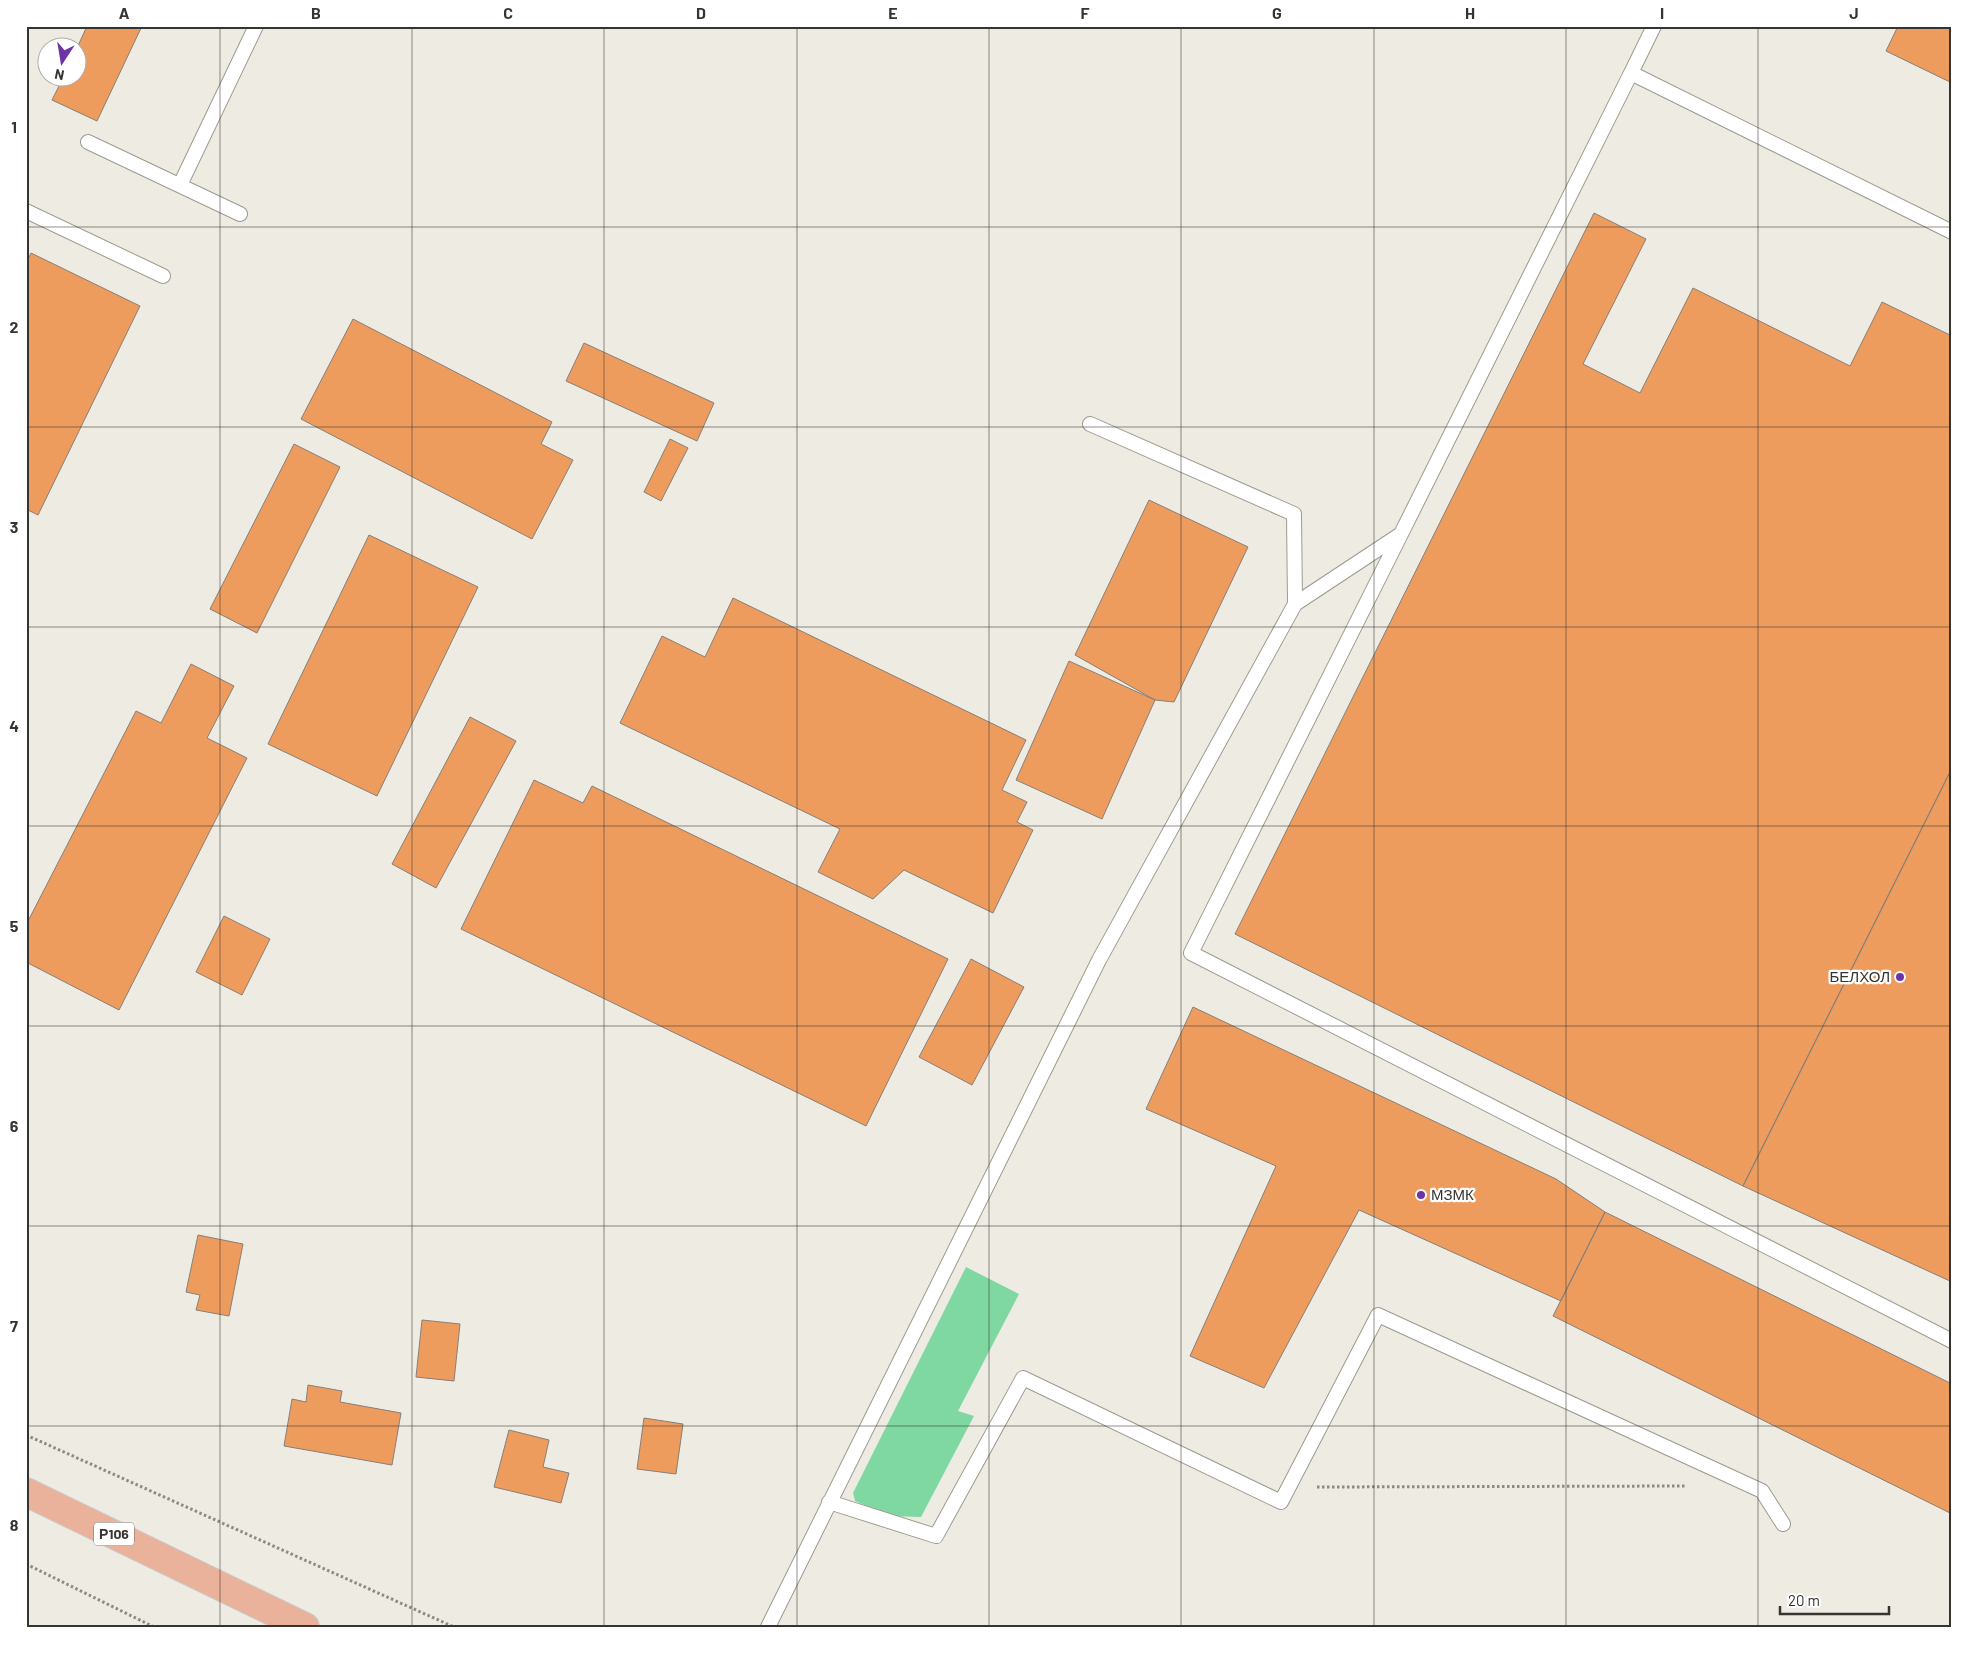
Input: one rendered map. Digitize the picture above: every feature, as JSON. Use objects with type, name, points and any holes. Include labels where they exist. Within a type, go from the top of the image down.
[{"type":"main road","name":"Р106","points":[[26,1492],[305,1627]]},
{"type":"lane","points":[[180,186],[256,26]]},
{"type":"lane","points":[[1654,26],[1191,953],[1952,1341]]},
{"type":"lane","points":[[1631,73],[1952,232]]},
{"type":"lane","points":[[88,142],[240,214]]},
{"type":"lane","points":[[26,211],[162,276]]},
{"type":"lane","points":[[1090,424],[1294,514],[1295,604]]},
{"type":"lane","points":[[768,1627],[1099,960],[1295,604],[1401,534]]},
{"type":"lane","points":[[829,1502],[936,1536],[1024,1378],[1281,1502],[1378,1315],[1762,1491],[1782,1524]]},
{"type":"path","points":[[26,1435],[454,1627]]},
{"type":"path","points":[[1288,1488],[1692,1486]]},
{"type":"path","points":[[26,1564],[154,1627]]},
{"type":"green space","points":[[966,1267],[1019,1294],[958,1411],[974,1416],[921,1517],[889,1516],[855,1501],[853,1493]]},
{"type":"building","points":[[87,26],[142,26],[97,121],[52,100],[58,88],[88,88],[88,38],[82,38]]},
{"type":"building","points":[[1898,26],[1952,26],[1952,83],[1886,51]]},
{"type":"building","points":[[1594,213],[1646,239],[1583,364],[1640,393],[1693,288],[1850,366],[1882,302],[1952,336],[1952,768],[1743,1186],[1235,934]]},
{"type":"building","points":[[31,253],[140,306],[38,515],[26,509],[26,264]]},
{"type":"building","points":[[353,319],[552,422],[541,444],[573,460],[532,539],[301,419]]},
{"type":"building","points":[[584,343],[714,403],[697,441],[566,381]]},
{"type":"building","points":[[670,439],[688,448],[661,501],[644,492]]},
{"type":"building","points":[[294,444],[340,467],[257,633],[210,609]]},
{"type":"building","points":[[1149,500],[1248,547],[1174,702],[1155,700],[1075,655]]},
{"type":"building","points":[[369,535],[478,587],[377,796],[268,744]]},
{"type":"building","points":[[733,598],[1026,740],[1002,790],[1027,802],[1017,822],[1033,830],[993,913],[904,870],[873,899],[818,872],[840,829],[620,723],[662,636],[705,657]]},
{"type":"building","points":[[1069,661],[1155,700],[1102,819],[1016,780]]},
{"type":"building","points":[[191,664],[234,686],[207,738],[247,758],[119,1010],[26,962],[26,925],[136,711],[161,723]]},
{"type":"building","points":[[470,717],[516,741],[436,888],[392,864]]},
{"type":"building","name":"БЕЛХОЛ","points":[[1952,768],[1952,1282],[1743,1186]]},
{"type":"building","points":[[534,780],[583,803],[592,786],[948,959],[866,1126],[461,929]]},
{"type":"building","points":[[224,916],[270,939],[242,995],[196,972]]},
{"type":"building","points":[[971,959],[1024,987],[972,1085],[919,1057]]},
{"type":"building","name":"МЗМК","points":[[1193,1007],[1556,1179],[1605,1212],[1561,1301],[1359,1210],[1264,1388],[1190,1356],[1276,1166],[1146,1109]]},
{"type":"building","points":[[1605,1212],[1952,1384],[1952,1514],[1553,1316]]},
{"type":"building","points":[[198,1235],[243,1244],[229,1316],[196,1310],[200,1295],[186,1292]]},
{"type":"building","points":[[422,1320],[460,1324],[454,1381],[416,1377]]},
{"type":"building","points":[[308,1385],[342,1391],[340,1402],[401,1413],[392,1465],[284,1446],[292,1399],[306,1402]]},
{"type":"building","points":[[644,1418],[683,1424],[676,1474],[637,1469]]},
{"type":"building","points":[[509,1430],[549,1440],[543,1467],[569,1473],[561,1503],[494,1487]]},
{"type":"place","name":"БЕЛХОЛ","points":[[1900,977]]},
{"type":"place","name":"МЗМК","points":[[1421,1195]]}]
